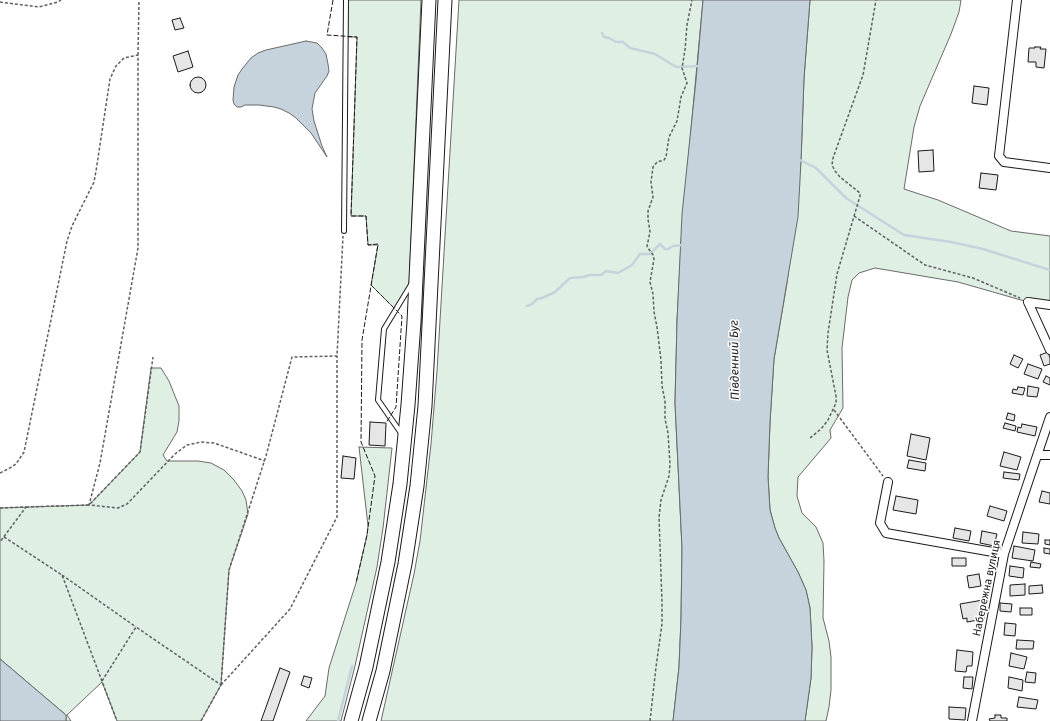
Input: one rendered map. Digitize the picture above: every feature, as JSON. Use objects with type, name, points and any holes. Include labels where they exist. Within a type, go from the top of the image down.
[{"type":"highway","points":[[351,721],[366,667],[388,562],[400,484],[408,404],[416,276],[429,0]]},
{"type":"highway","points":[[369,721],[383,671],[405,564],[417,486],[424,406],[445,0]]},
{"type":"highway","points":[[408,404],[424,406]]},
{"type":"street","points":[[1017,0],[999,156],[1004,162],[1050,168]]},
{"type":"street","points":[[1028,302],[1050,305]]},
{"type":"street","points":[[1028,302],[1050,350]]},
{"type":"street","name":"Набережна вулиця","points":[[972,721],[1004,554],[1050,417]]},
{"type":"street","points":[[1038,455],[1050,455]]},
{"type":"street","points":[[888,482],[880,523],[886,533],[1004,554]]},
{"type":"lane","points":[[344,231],[346,0]]},
{"type":"lane","points":[[404,438],[378,400],[384,329],[416,276]]},
{"type":"path","points":[[0,2],[39,7],[62,0]]},
{"type":"path","points":[[89,505],[100,463],[138,248],[139,0]]},
{"type":"path","points":[[650,721],[662,624],[661,500],[669,476],[670,464],[657,328],[650,282],[654,264],[653,255],[647,246],[650,232],[648,211],[653,198],[651,182],[652,171],[657,162],[664,160],[666,157],[669,137],[677,121],[681,97],[687,83],[682,68],[687,25],[692,0]]},
{"type":"path","points":[[810,438],[828,420],[836,403],[827,350],[828,333],[837,274],[860,193],[840,177],[832,165],[833,158],[863,75],[876,0]]},
{"type":"path","points":[[0,473],[16,464],[24,452],[67,241],[72,226],[94,182],[110,79],[116,66],[124,58],[138,55]]},
{"type":"path","points":[[854,216],[926,265],[973,278],[1028,302]]},
{"type":"path","points":[[201,721],[221,685],[290,609],[337,517],[337,356],[344,231]]},
{"type":"path","points":[[221,685],[229,570],[265,461],[292,357],[337,356]]},
{"type":"path","points":[[89,505],[140,452],[153,357]]},
{"type":"path","points":[[834,410],[888,482]]},
{"type":"path","points":[[0,508],[89,505],[118,508],[127,504],[175,454],[187,445],[201,442],[214,443],[265,461]]},
{"type":"path","points":[[0,542],[26,507]]},
{"type":"path","points":[[4,537],[62,575],[221,685]]},
{"type":"path","points":[[62,575],[117,721]]},
{"type":"path","points":[[102,681],[136,627]]},
{"type":"green space","points":[[346,0],[421,0],[409,287],[396,310],[371,285],[378,245],[368,245],[366,216],[351,216],[357,37],[346,37]]},
{"type":"green space","points":[[459,0],[703,0],[682,227],[677,321],[675,403],[682,548],[679,667],[673,721],[381,721],[420,541],[431,444],[437,371]]},
{"type":"green space","points":[[810,0],[961,0],[959,12],[951,34],[920,106],[914,127],[904,189],[938,200],[1011,231],[1050,236],[1050,305],[1028,302],[958,282],[875,268],[859,273],[852,280],[848,297],[842,348],[843,408],[830,430],[831,438],[798,477],[797,496],[802,513],[816,527],[823,543],[823,618],[829,641],[831,657],[831,690],[826,721],[805,721],[811,678],[812,647],[810,608],[806,590],[775,528],[770,510],[768,477],[774,359],[787,283],[801,161],[804,78]]},
{"type":"green space","points":[[151,368],[161,368],[169,381],[179,406],[177,432],[163,455],[167,461],[198,461],[211,463],[224,470],[234,480],[242,491],[246,500],[248,514],[229,570],[221,685],[201,721],[117,721],[102,682],[67,715],[71,721],[66,721],[66,715],[0,659],[0,508],[89,505],[140,452]]},
{"type":"green space","points":[[359,447],[392,448],[377,567],[341,721],[306,721],[325,696],[329,668],[356,583],[367,535],[368,526]]},
{"type":"water","name":"Південний Буг","points":[[703,0],[810,0],[804,78],[798,217],[774,359],[768,477],[770,510],[775,528],[806,590],[810,608],[812,647],[811,678],[805,721],[673,721],[679,667],[682,548],[675,403],[677,321],[682,214]]},
{"type":"water","points":[[306,41],[317,43],[322,48],[326,54],[328,64],[329,71],[315,93],[312,109],[314,121],[327,157],[311,133],[289,113],[274,107],[259,105],[245,105],[237,107],[233,100],[234,87],[238,75],[251,58],[266,50]]},
{"type":"water","points":[[0,659],[66,715],[66,721],[0,721]]},
{"type":"building","points":[[180,18],[184,28],[175,30],[172,20]]},
{"type":"building","points":[[1035,47],[1046,49],[1044,68],[1036,67],[1036,62],[1028,62],[1029,48]]},
{"type":"building","points":[[188,51],[193,67],[178,72],[173,56]]},
{"type":"building","points":[[198,77],[205,82],[206,85],[201,92],[198,93],[191,88],[190,85],[195,78]]},
{"type":"building","points":[[974,86],[989,88],[987,105],[972,103]]},
{"type":"building","points":[[933,150],[934,171],[919,172],[918,151]]},
{"type":"building","points":[[981,173],[998,175],[996,190],[979,188]]},
{"type":"building","points":[[1048,352],[1050,364],[1044,366],[1040,355]]},
{"type":"building","points":[[1014,355],[1023,359],[1018,368],[1010,364]]},
{"type":"building","points":[[1028,364],[1042,369],[1038,379],[1024,374]]},
{"type":"building","points":[[1046,376],[1050,378],[1050,385],[1043,382]]},
{"type":"building","points":[[1028,386],[1039,388],[1037,397],[1027,396]]},
{"type":"building","points":[[1018,387],[1025,388],[1023,395],[1012,393],[1013,389],[1017,390]]},
{"type":"building","points":[[1008,413],[1015,415],[1014,421],[1006,419]]},
{"type":"building","points":[[370,422],[386,423],[385,446],[369,445]]},
{"type":"building","points":[[1005,423],[1016,426],[1015,431],[1003,428]]},
{"type":"building","points":[[1022,424],[1037,427],[1035,436],[1017,432],[1018,427],[1021,428]]},
{"type":"building","points":[[911,434],[930,438],[926,460],[907,456]]},
{"type":"building","points":[[1004,452],[1021,457],[1017,470],[1000,466]]},
{"type":"building","points":[[343,456],[356,458],[354,479],[341,478]]},
{"type":"building","points":[[909,460],[926,463],[925,471],[907,468]]},
{"type":"building","points":[[1004,472],[1020,474],[1019,480],[1003,478]]},
{"type":"building","points":[[1042,491],[1050,493],[1050,504],[1039,502]]},
{"type":"building","points":[[896,496],[918,500],[916,514],[893,510]]},
{"type":"building","points":[[990,506],[1007,511],[1004,521],[987,516]]},
{"type":"building","points":[[955,528],[971,531],[969,541],[953,538]]},
{"type":"building","points":[[982,531],[997,534],[994,546],[980,543]]},
{"type":"building","points":[[1023,532],[1039,534],[1038,544],[1022,543]]},
{"type":"building","points":[[1045,540],[1050,540],[1050,545],[1045,544]]},
{"type":"building","points":[[1014,546],[1035,550],[1033,561],[1012,558]]},
{"type":"building","points":[[1044,548],[1050,549],[1050,554],[1044,553]]},
{"type":"building","points":[[952,558],[966,558],[966,566],[952,566]]},
{"type":"building","points":[[1031,562],[1041,564],[1040,568],[1030,567]]},
{"type":"building","points":[[1010,566],[1024,568],[1023,578],[1009,576]]},
{"type":"building","points":[[979,574],[981,586],[969,588],[967,576]]},
{"type":"building","points":[[1025,584],[1025,595],[1010,596],[1010,585]]},
{"type":"building","points":[[1042,585],[1043,593],[1029,594],[1029,586]]},
{"type":"building","points":[[983,600],[985,614],[984,619],[967,622],[967,618],[963,619],[960,604]]},
{"type":"building","points":[[1000,603],[1012,604],[1011,612],[1000,611]]},
{"type":"building","points":[[1020,608],[1032,608],[1032,615],[1020,615]]},
{"type":"building","points":[[1005,623],[1016,624],[1015,636],[1004,635]]},
{"type":"building","points":[[1017,640],[1034,641],[1033,649],[1016,649]]},
{"type":"building","points":[[957,650],[973,652],[972,666],[967,666],[966,672],[955,671]]},
{"type":"building","points":[[1011,653],[1027,657],[1024,669],[1009,666]]},
{"type":"building","points":[[280,668],[290,672],[273,721],[261,721]]},
{"type":"building","points":[[1027,672],[1036,673],[1035,683],[1025,682]]},
{"type":"building","points":[[304,676],[312,678],[309,688],[301,685]]},
{"type":"building","points":[[964,677],[973,677],[972,689],[963,688]]},
{"type":"building","points":[[1009,677],[1023,680],[1022,691],[1008,688]]},
{"type":"building","points":[[1019,697],[1038,700],[1036,709],[1017,707]]},
{"type":"building","points":[[949,707],[966,708],[965,720],[949,719]]},
{"type":"building","points":[[995,715],[1001,715],[1001,718],[1007,718],[1007,721],[990,721],[989,719],[995,718]]},
{"type":"waterway","points":[[602,33],[604,37],[616,42],[623,42],[630,48],[655,54],[676,67],[700,66]]},
{"type":"waterway","points":[[800,160],[816,168],[846,198],[904,235],[951,242],[983,249],[1050,270]]},
{"type":"waterway","points":[[527,306],[532,304],[537,299],[555,292],[570,278],[601,275],[606,271],[618,273],[632,265],[640,254],[650,254],[660,244],[665,249],[683,245]]},
{"type":"waterway","points":[[338,721],[352,666]]},
{"type":"fence","points":[[333,0],[327,35],[357,37],[351,216],[366,216],[368,245],[378,244],[362,340],[361,442],[375,476],[367,535],[356,583]]},
{"type":"fence","points":[[371,285],[402,316],[396,407],[386,423]]}]
